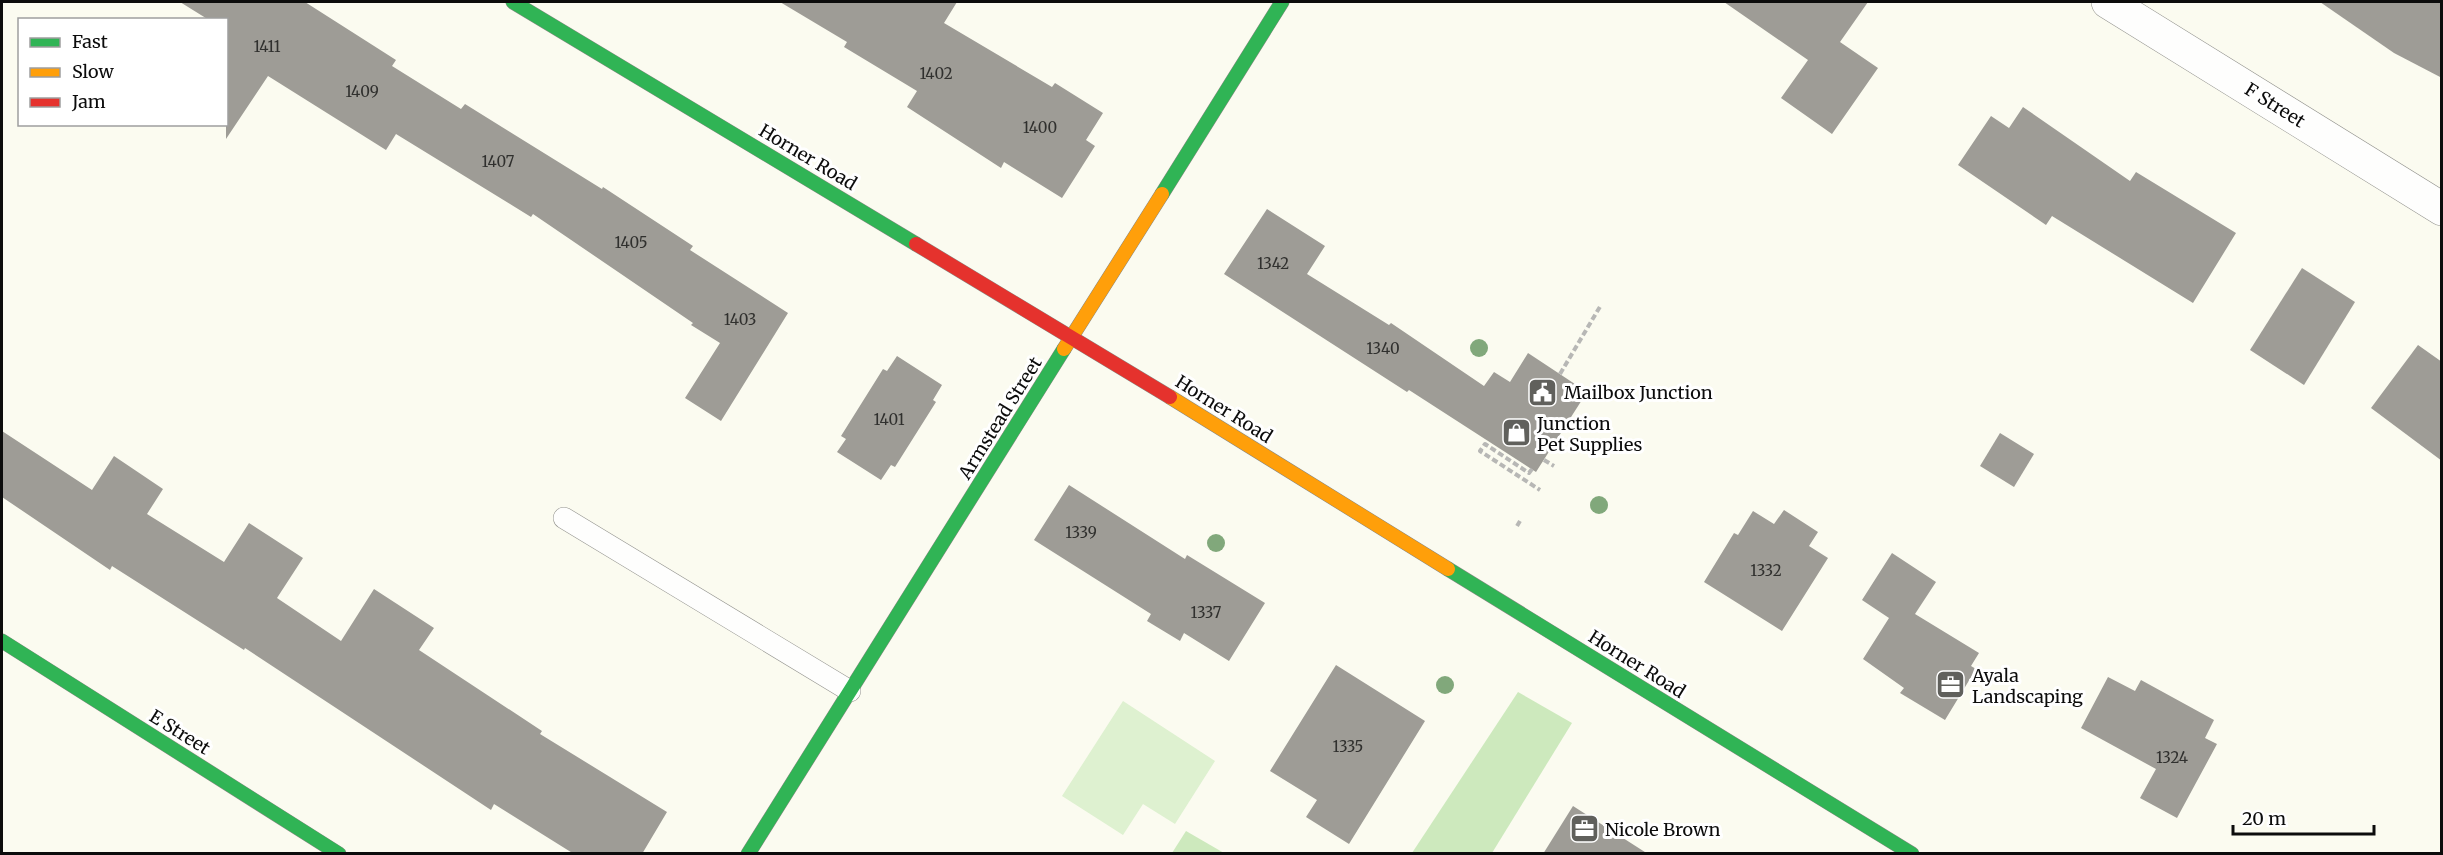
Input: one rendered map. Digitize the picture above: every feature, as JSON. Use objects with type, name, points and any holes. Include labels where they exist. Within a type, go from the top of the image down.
[{"type":"main road","name":"Horner Road","points":[[513,2],[1072,337],[1912,854]]},
{"type":"main road","name":"Armstead Street","points":[[748,854],[1282,2]]},
{"type":"main road","name":"E Street","points":[[2,641],[339,854]]},
{"type":"street","name":"F Street","points":[[2108,2],[2442,209]]},
{"type":"lane","points":[[564,518],[850,691]]},
{"type":"path","points":[[1560,374],[1601,305]]},
{"type":"path","points":[[1532,469],[1529,473],[1485,444],[1480,451],[1540,490]]},
{"type":"path","points":[[1544,460],[1554,466]]},
{"type":"path","points":[[1517,526],[1520,520]]},
{"type":"green space","points":[[1518,692],[1572,723],[1492,853],[1412,853]]},
{"type":"green space","points":[[1123,701],[1215,761],[1175,824],[1143,804],[1123,835],[1062,796]]},
{"type":"green space","points":[[1186,831],[1224,853],[1172,853]]},
{"type":"building","points":[[180,2],[305,2],[396,60],[392,66],[461,109],[465,104],[602,189],[603,187],[693,246],[690,250],[788,313],[721,421],[685,398],[720,343],[533,214],[531,217],[396,134],[386,150],[268,76],[226,139],[228,18],[206,18]]},
{"type":"building","points":[[780,2],[957,2],[944,23],[1052,87],[1055,83],[1103,113],[1086,140],[1095,146],[1062,198],[1004,162],[1001,168],[907,107],[917,91],[844,47],[847,42]]},
{"type":"building","points":[[1724,2],[1868,2],[1840,42],[1878,68],[1832,134],[1781,98],[1808,60]]},
{"type":"building","points":[[2320,2],[2442,2],[2442,78],[2394,53]]},
{"type":"building","points":[[2023,107],[2130,181],[2136,172],[2236,233],[2193,303],[2052,216],[2046,225],[1958,165],[1991,116],[2009,128]]},
{"type":"building","points":[[1267,209],[1325,246],[1307,274],[1389,325],[1391,323],[1484,386],[1494,372],[1510,382],[1528,353],[1587,392],[1536,472],[1224,274]]},
{"type":"building","points":[[2302,268],[2355,302],[2304,385],[2250,350]]},
{"type":"building","points":[[2418,345],[2442,362],[2442,461],[2371,408]]},
{"type":"building","points":[[897,356],[942,385],[933,400],[936,402],[895,467],[891,465],[881,480],[837,452],[846,439],[841,436],[883,369],[887,371]]},
{"type":"building","points":[[2,431],[92,490],[114,456],[163,489],[147,514],[224,562],[249,523],[303,558],[277,598],[341,641],[374,589],[434,628],[419,650],[542,731],[540,734],[667,812],[642,854],[574,854],[494,804],[491,810],[245,648],[244,650],[112,566],[110,570],[2,497]]},
{"type":"building","points":[[2000,433],[2034,454],[2014,487],[1980,466]]},
{"type":"building","points":[[1069,485],[1185,559],[1187,555],[1265,603],[1229,661],[1184,633],[1180,641],[1147,621],[1151,614],[1034,540]]},
{"type":"building","points":[[1784,510],[1818,532],[1809,546],[1828,558],[1782,631],[1704,582],[1734,533],[1738,535],[1753,511],[1774,524]]},
{"type":"building","points":[[1892,553],[1936,582],[1915,614],[1979,653],[1971,666],[1976,669],[1945,720],[1900,693],[1904,688],[1863,659],[1889,618],[1862,600]]},
{"type":"building","points":[[1336,665],[1425,721],[1349,844],[1306,817],[1317,800],[1270,771]]},
{"type":"building","points":[[2108,677],[2135,691],[2141,680],[2214,720],[2205,738],[2217,744],[2177,818],[2140,798],[2156,769],[2081,728]]},
{"type":"building","name":"Nicole Brown","points":[[1573,806],[1648,854],[1543,854]]},
{"type":"traffic: fast","points":[[513,2],[916,244]]},
{"type":"traffic: fast","points":[[1162,194],[1282,2]]},
{"type":"traffic: fast","points":[[748,854],[1064,349]]},
{"type":"traffic: fast","points":[[1448,569],[1912,854]]},
{"type":"traffic: fast","points":[[2,641],[339,854]]},
{"type":"traffic: slow","points":[[1064,349],[1162,194]]},
{"type":"traffic: slow","points":[[1170,397],[1448,569]]},
{"type":"traffic: jam","points":[[916,244],[1170,397]]},
{"type":"place","name":"Mailbox Junction","points":[[1543,392]]},
{"type":"place","name":"Junction Pet Supplies","points":[[1516,433]]},
{"type":"place","name":"Ayala Landscaping","points":[[1951,685]]},
{"type":"place","name":"Nicole Brown","points":[[1584,829]]}]
